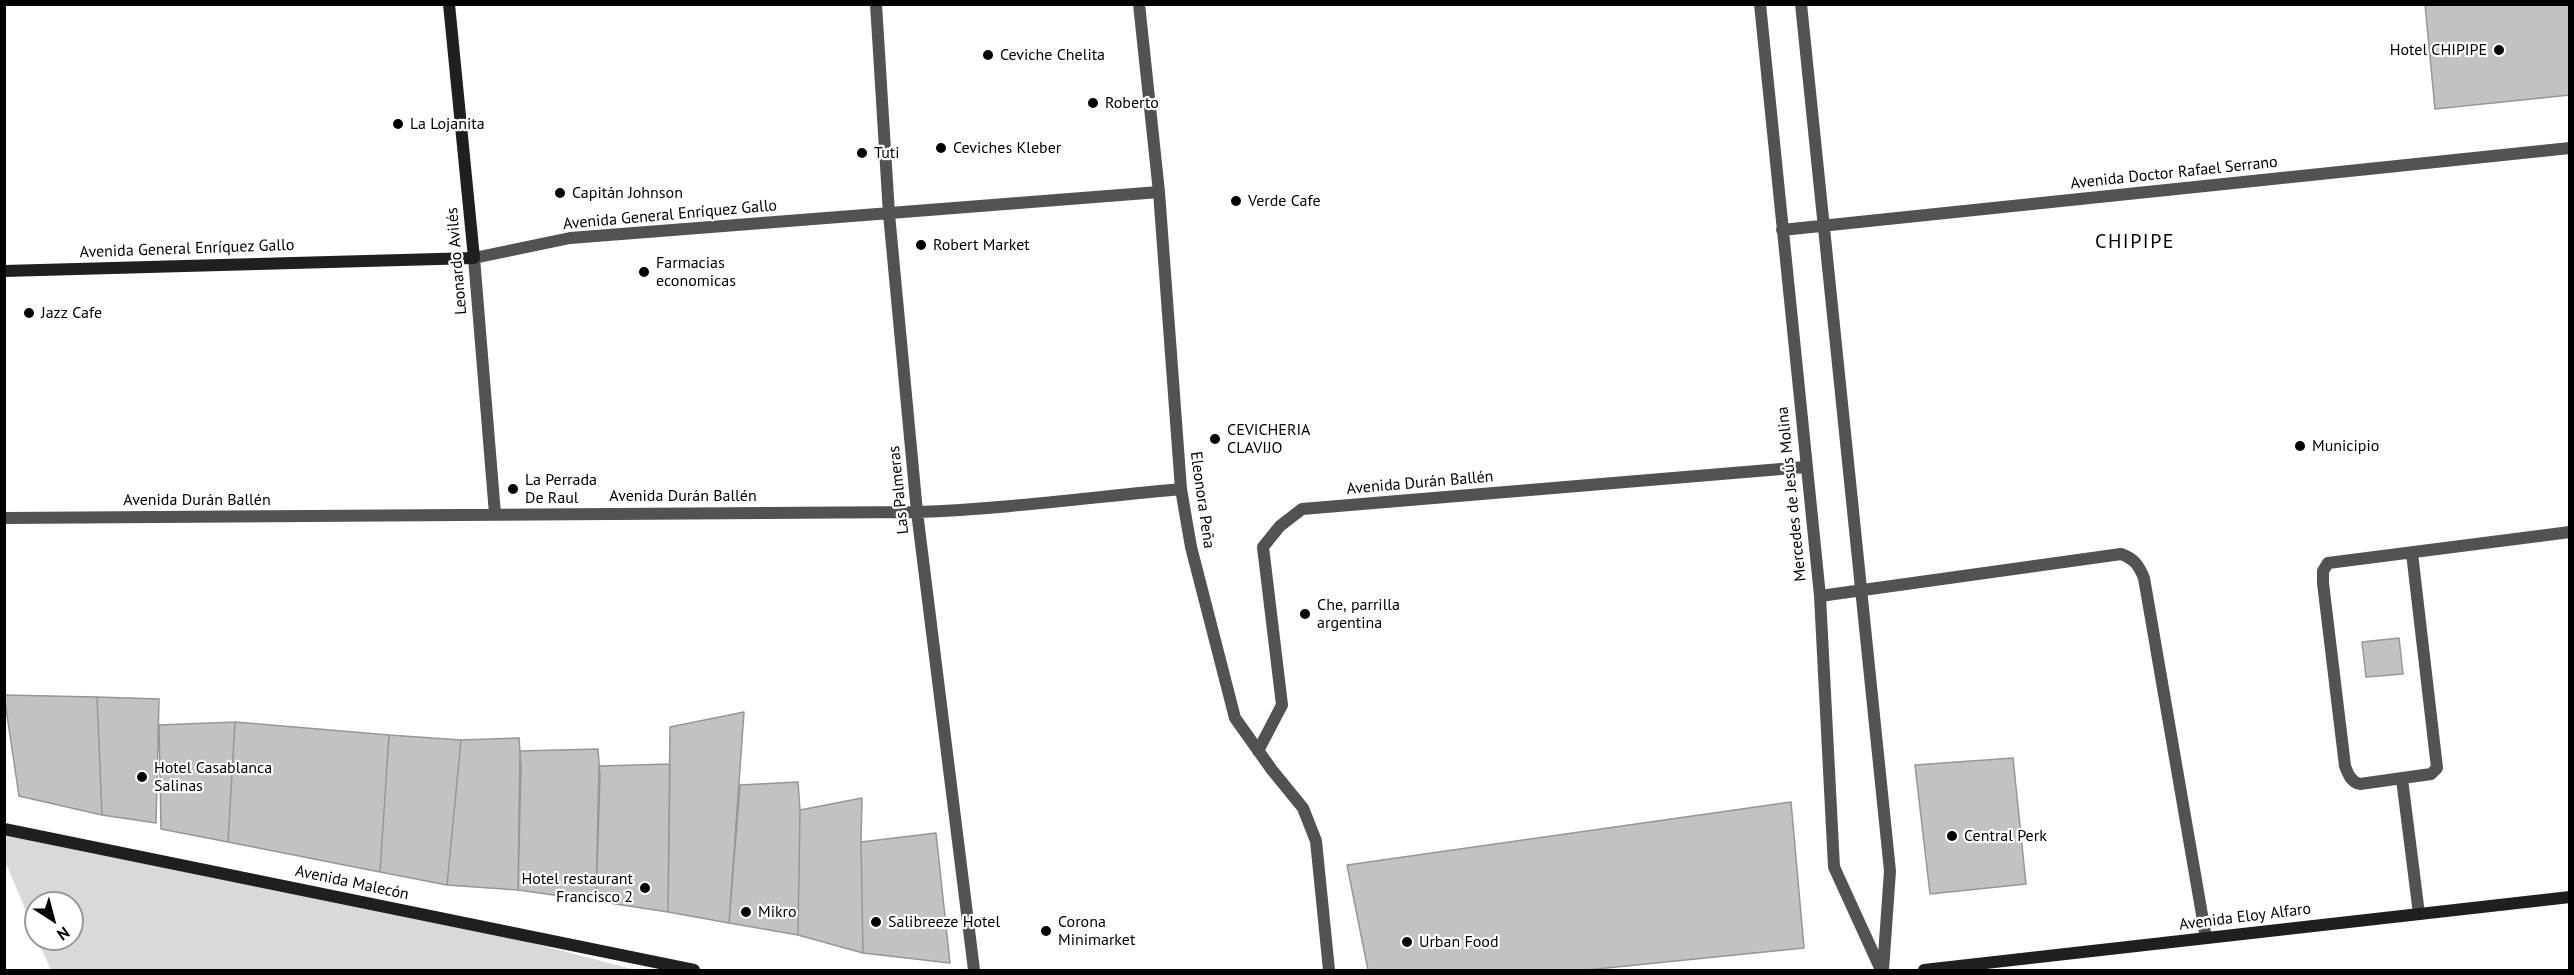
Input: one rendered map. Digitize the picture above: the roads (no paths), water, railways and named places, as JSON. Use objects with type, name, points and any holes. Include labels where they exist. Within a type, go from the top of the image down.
[{"type":"main road","name":"Leonardo Avilés","points":[[449,4],[474,258]]},
{"type":"main road","name":"Avenida General Enríquez Gallo","points":[[4,271],[474,258]]},
{"type":"main road","name":"Avenida Malecón","points":[[4,829],[694,970]]},
{"type":"main road","name":"Avenida Eloy Alfaro","points":[[1924,970],[2570,897]]},
{"type":"street","name":"Las Palmeras","points":[[876,4],[889,214],[917,512],[974,970]]},
{"type":"street","name":"Eleonora Peña","points":[[1139,4],[1159,192],[1180,489],[1191,547],[1235,718],[1303,808],[1316,841],[1329,970]]},
{"type":"street","name":"Mercedes de Jesús Molina","points":[[1760,4],[1805,467],[1820,596],[1834,867],[1882,970]]},
{"type":"street","name":"Mercedes de Jesús Molina","points":[[1801,4],[1890,871],[1882,970]]},
{"type":"street","name":"Avenida Doctor Rafael Serrano","points":[[1782,230],[2570,148]]},
{"type":"street","name":"Avenida General Enríquez Gallo","points":[[474,258],[570,238],[1159,192]]},
{"type":"street","name":"Leonardo Avilés","points":[[474,258],[495,514]]},
{"type":"street","name":"Avenida Durán Ballén","points":[[1258,751],[1282,705],[1263,547],[1280,526],[1302,509],[1805,467]]},
{"type":"street","name":"Avenida Durán Ballén","points":[[4,518],[917,512],[984,510],[1180,489]]},
{"type":"street","points":[[2412,553],[2437,768],[2431,774],[2354,783],[2345,766],[2323,571],[2328,563],[2570,532]]},
{"type":"street","points":[[1820,596],[2121,555],[2130,557],[2138,565],[2144,578],[2206,938]]},
{"type":"street","points":[[2402,779],[2419,914]]},
{"type":"place","name":"Hotel CHIPIPE","points":[[2499,50]]},
{"type":"place","name":"Ceviche Chelita","points":[[988,55]]},
{"type":"place","name":"Roberto","points":[[1093,103]]},
{"type":"place","name":"La Lojanita","points":[[398,124]]},
{"type":"place","name":"Ceviches Kleber","points":[[941,148]]},
{"type":"place","name":"Tuti","points":[[862,153]]},
{"type":"place","name":"Capitán Johnson","points":[[560,193]]},
{"type":"place","name":"Verde Cafe","points":[[1236,201]]},
{"type":"place","name":"Robert Market","points":[[921,245]]},
{"type":"place","name":"Farmacias economicas","points":[[644,272]]},
{"type":"place","name":"Jazz Cafe","points":[[29,313]]},
{"type":"place","name":"CEVICHERIA CLAVIJO","points":[[1215,439]]},
{"type":"place","name":"Municipio","points":[[2300,446]]},
{"type":"place","name":"La Perrada De Raul","points":[[513,489]]},
{"type":"place","name":"Che, parrilla argentina","points":[[1305,614]]},
{"type":"place","name":"Hotel Casablanca Salinas","points":[[142,777]]},
{"type":"place","name":"Central Perk","points":[[1952,836]]},
{"type":"place","name":"Hotel restaurant Francisco 2","points":[[645,888]]},
{"type":"place","name":"Mikro","points":[[746,912]]},
{"type":"place","name":"Salibreeze Hotel","points":[[876,922]]},
{"type":"place","name":"Corona Minimarket","points":[[1046,931]]},
{"type":"place","name":"Urban Food","points":[[1407,942]]},
{"type":"district","name":"CHIPIPE","points":[[2135,242]]}]
